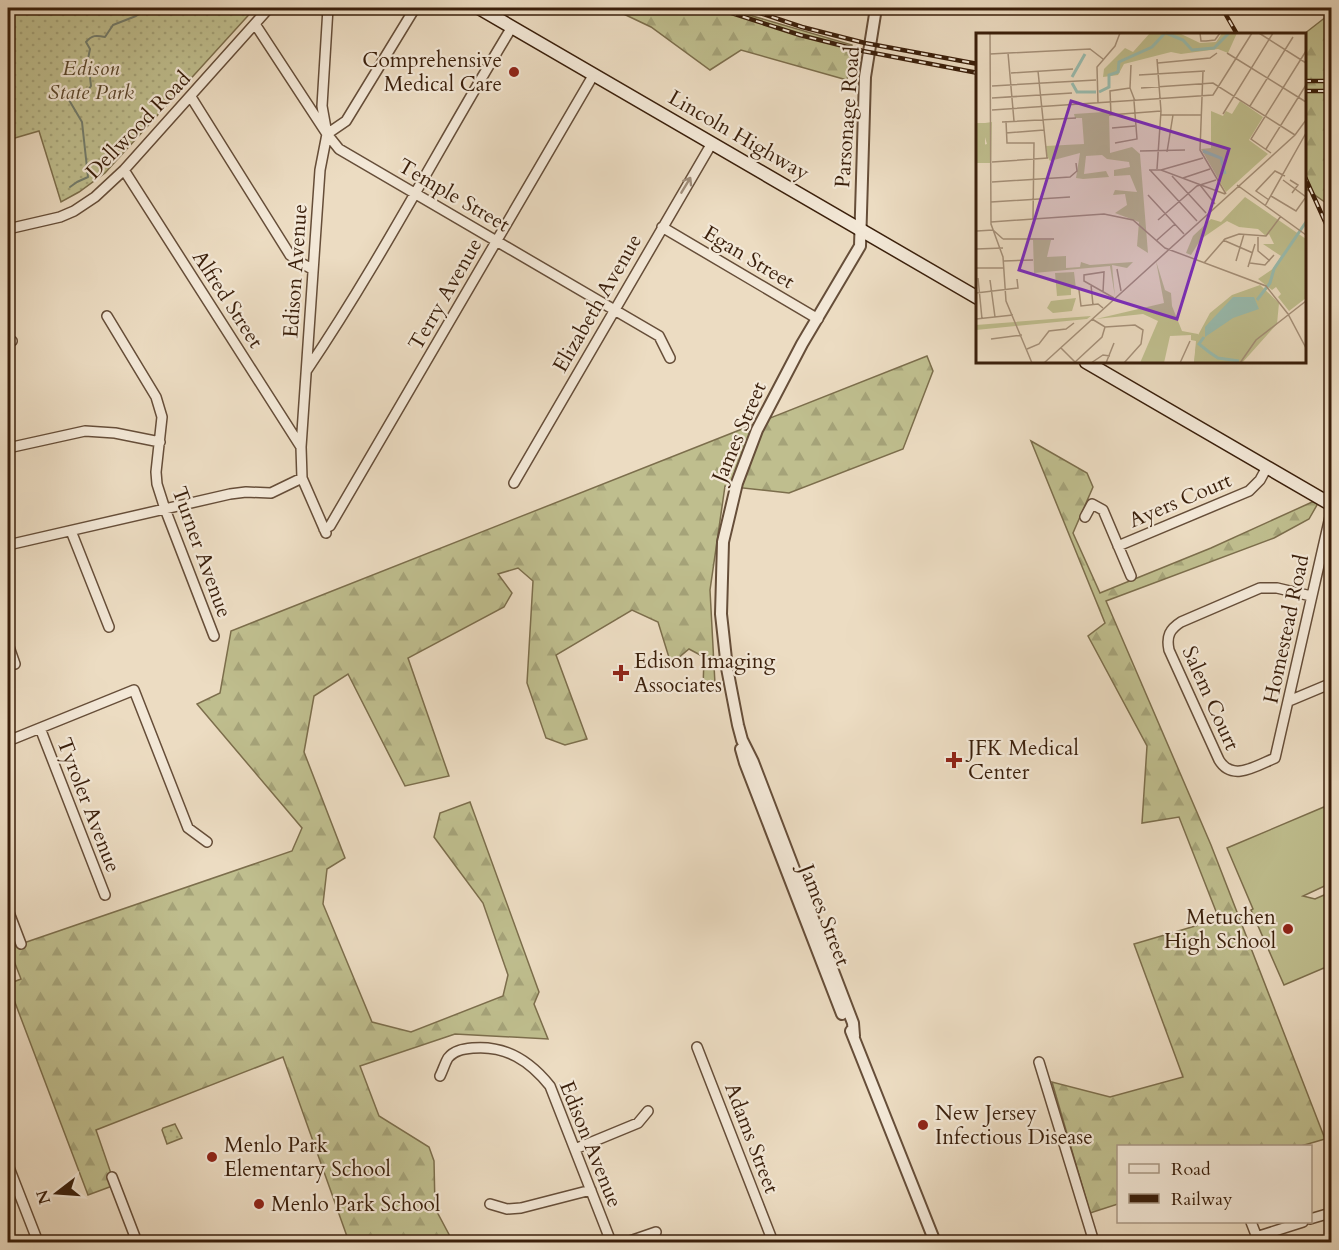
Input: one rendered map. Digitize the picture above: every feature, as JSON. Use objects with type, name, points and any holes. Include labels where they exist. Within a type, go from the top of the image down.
[{"type":"main road","name":"Lincoln Highway","points":[[479,8],[976,297]]},
{"type":"main road","points":[[1088,363],[1332,506]]},
{"type":"street","name":"Dellwood Road","points":[[8,230],[45,222],[74,211],[95,196],[124,170],[269,8]]},
{"type":"street","name":"Edison Avenue","points":[[325,531],[302,478],[302,447],[312,269],[320,170],[327,134],[322,106],[328,8]]},
{"type":"street","points":[[327,134],[346,121],[415,8]]},
{"type":"street","name":"Parsonage Road","points":[[862,230],[865,77],[876,8]]},
{"type":"street","name":"Temple Street","points":[[255,24],[339,149],[659,336],[670,358]]},
{"type":"street","points":[[307,370],[329,338],[416,194],[512,27]]},
{"type":"street","name":"Terry Avenue","points":[[325,531],[594,74]]},
{"type":"street","points":[[191,97],[290,255],[312,269]]},
{"type":"street","name":"Elizabeth Avenue","points":[[514,483],[712,143]]},
{"type":"street","name":"Alfred Street","points":[[124,170],[302,447]]},
{"type":"street","name":"Egan Street","points":[[662,227],[818,319]]},
{"type":"street","name":"James Street","points":[[862,230],[860,246],[783,380],[747,453],[736,483],[723,542],[721,614],[731,695],[745,763],[935,1242]]},
{"type":"street","name":"Turner Avenue","points":[[106,316],[156,397],[162,417],[156,472],[165,509],[214,636]]},
{"type":"street","points":[[8,448],[85,431],[115,433],[160,442]]},
{"type":"street","name":"Ayers Court","points":[[1118,546],[1249,491],[1260,480],[1265,466]]},
{"type":"street","points":[[8,544],[230,494],[271,493],[302,478]]},
{"type":"street","name":"Ayers Court","points":[[1084,517],[1092,504],[1103,510],[1131,576]]},
{"type":"street","name":"Homestead Road","points":[[1275,758],[1332,506]]},
{"type":"street","points":[[71,531],[109,627]]},
{"type":"street","name":"Salem Court","points":[[1275,758],[1242,771],[1234,772],[1223,767],[1167,642],[1172,629],[1181,622],[1260,588],[1277,588],[1311,596]]},
{"type":"street","points":[[8,644],[15,664]]},
{"type":"street","points":[[1288,701],[1332,683]]},
{"type":"street","points":[[8,741],[134,690],[188,828],[207,842]]},
{"type":"street","name":"Tyroler Avenue","points":[[40,728],[105,895]]},
{"type":"street","points":[[8,910],[12,932],[21,944]]},
{"type":"street","name":"Adams Street","points":[[697,1047],[773,1242]]},
{"type":"street","name":"Edison Avenue","points":[[440,1076],[454,1052],[465,1048],[502,1050],[521,1058],[540,1074],[550,1086],[611,1242]]},
{"type":"street","points":[[1039,1062],[1094,1242]]},
{"type":"street","points":[[575,1149],[638,1123],[648,1111]]},
{"type":"street","points":[[8,1165],[38,1242]]},
{"type":"street","points":[[112,1177],[137,1242]]},
{"type":"street","points":[[490,1204],[507,1209],[521,1208],[591,1190]]},
{"type":"street","points":[[1312,1219],[1327,1214]]},
{"type":"street","points":[[1252,1223],[1257,1240],[1299,1223]]},
{"type":"street","points":[[627,1242],[656,1232]]},
{"type":"green space","name":"Edison State Park","points":[[8,8],[255,8],[105,173],[61,202],[39,131],[8,140]]},
{"type":"green space","points":[[611,8],[725,8],[852,45],[847,80],[741,50],[710,70],[651,27]]},
{"type":"green space","points":[[1331,13],[1331,215],[1326,203],[1306,189],[1305,33]]},
{"type":"green space","points":[[927,356],[933,371],[903,449],[789,493],[725,486],[710,590],[715,684],[703,689],[704,657],[689,649],[671,664],[658,622],[632,610],[556,655],[587,739],[565,745],[546,738],[527,683],[533,581],[518,568],[498,574],[512,593],[504,607],[408,658],[449,776],[405,786],[348,674],[314,696],[304,752],[345,858],[327,869],[323,904],[372,1022],[411,1032],[503,996],[508,975],[483,903],[434,837],[440,813],[470,802],[539,992],[534,1004],[548,1039],[455,1034],[360,1066],[379,1116],[429,1147],[434,1161],[435,1208],[453,1242],[349,1242],[283,1057],[96,1130],[115,1185],[88,1195],[8,984],[21,979],[9,948],[292,851],[302,828],[197,704],[220,693],[231,631]]},
{"type":"green space","points":[[1031,441],[1087,473],[1093,487],[1073,533],[1100,593],[1211,548],[1321,498],[1309,519],[1274,538],[1106,601],[1211,845],[1325,1139],[1304,1145],[1117,1145],[1117,1204],[1090,1213],[1052,1082],[1110,1097],[1183,1077],[1134,944],[1219,919],[1179,817],[1142,823],[1147,746],[1088,636],[1105,623]]},
{"type":"green space","points":[[1331,804],[1331,883],[1303,896],[1315,899],[1331,892],[1331,965],[1284,985],[1227,848]]},
{"type":"green space","points":[[175,1124],[182,1138],[167,1144],[162,1130]]},
{"type":"waterway","points":[[70,187],[88,177],[82,122],[69,100],[86,93],[91,86],[88,59],[90,49],[86,42],[94,36],[105,37],[113,25],[150,8]]},
{"type":"railway","points":[[716,8],[800,35],[863,51],[976,73]]},
{"type":"railway","points":[[745,8],[802,27],[865,43],[976,64]]},
{"type":"railway","points":[[1222,8],[1236,33]]},
{"type":"railway","points":[[1306,81],[1332,81]]},
{"type":"railway","points":[[1306,91],[1332,91]]},
{"type":"railway","points":[[1306,179],[1332,237]]},
{"type":"place","name":"Comprehensive Medical Care","points":[[514,72]]},
{"type":"place","name":"Edison Imaging Associates","points":[[621,673]]},
{"type":"place","name":"JFK Medical Center","points":[[954,760]]},
{"type":"place","name":"Metuchen High School","points":[[1288,929]]},
{"type":"place","name":"New Jersey Infectious Disease","points":[[923,1125]]},
{"type":"place","name":"Menlo Park Elementary School","points":[[212,1157]]},
{"type":"place","name":"Menlo Park School","points":[[259,1204]]}]
